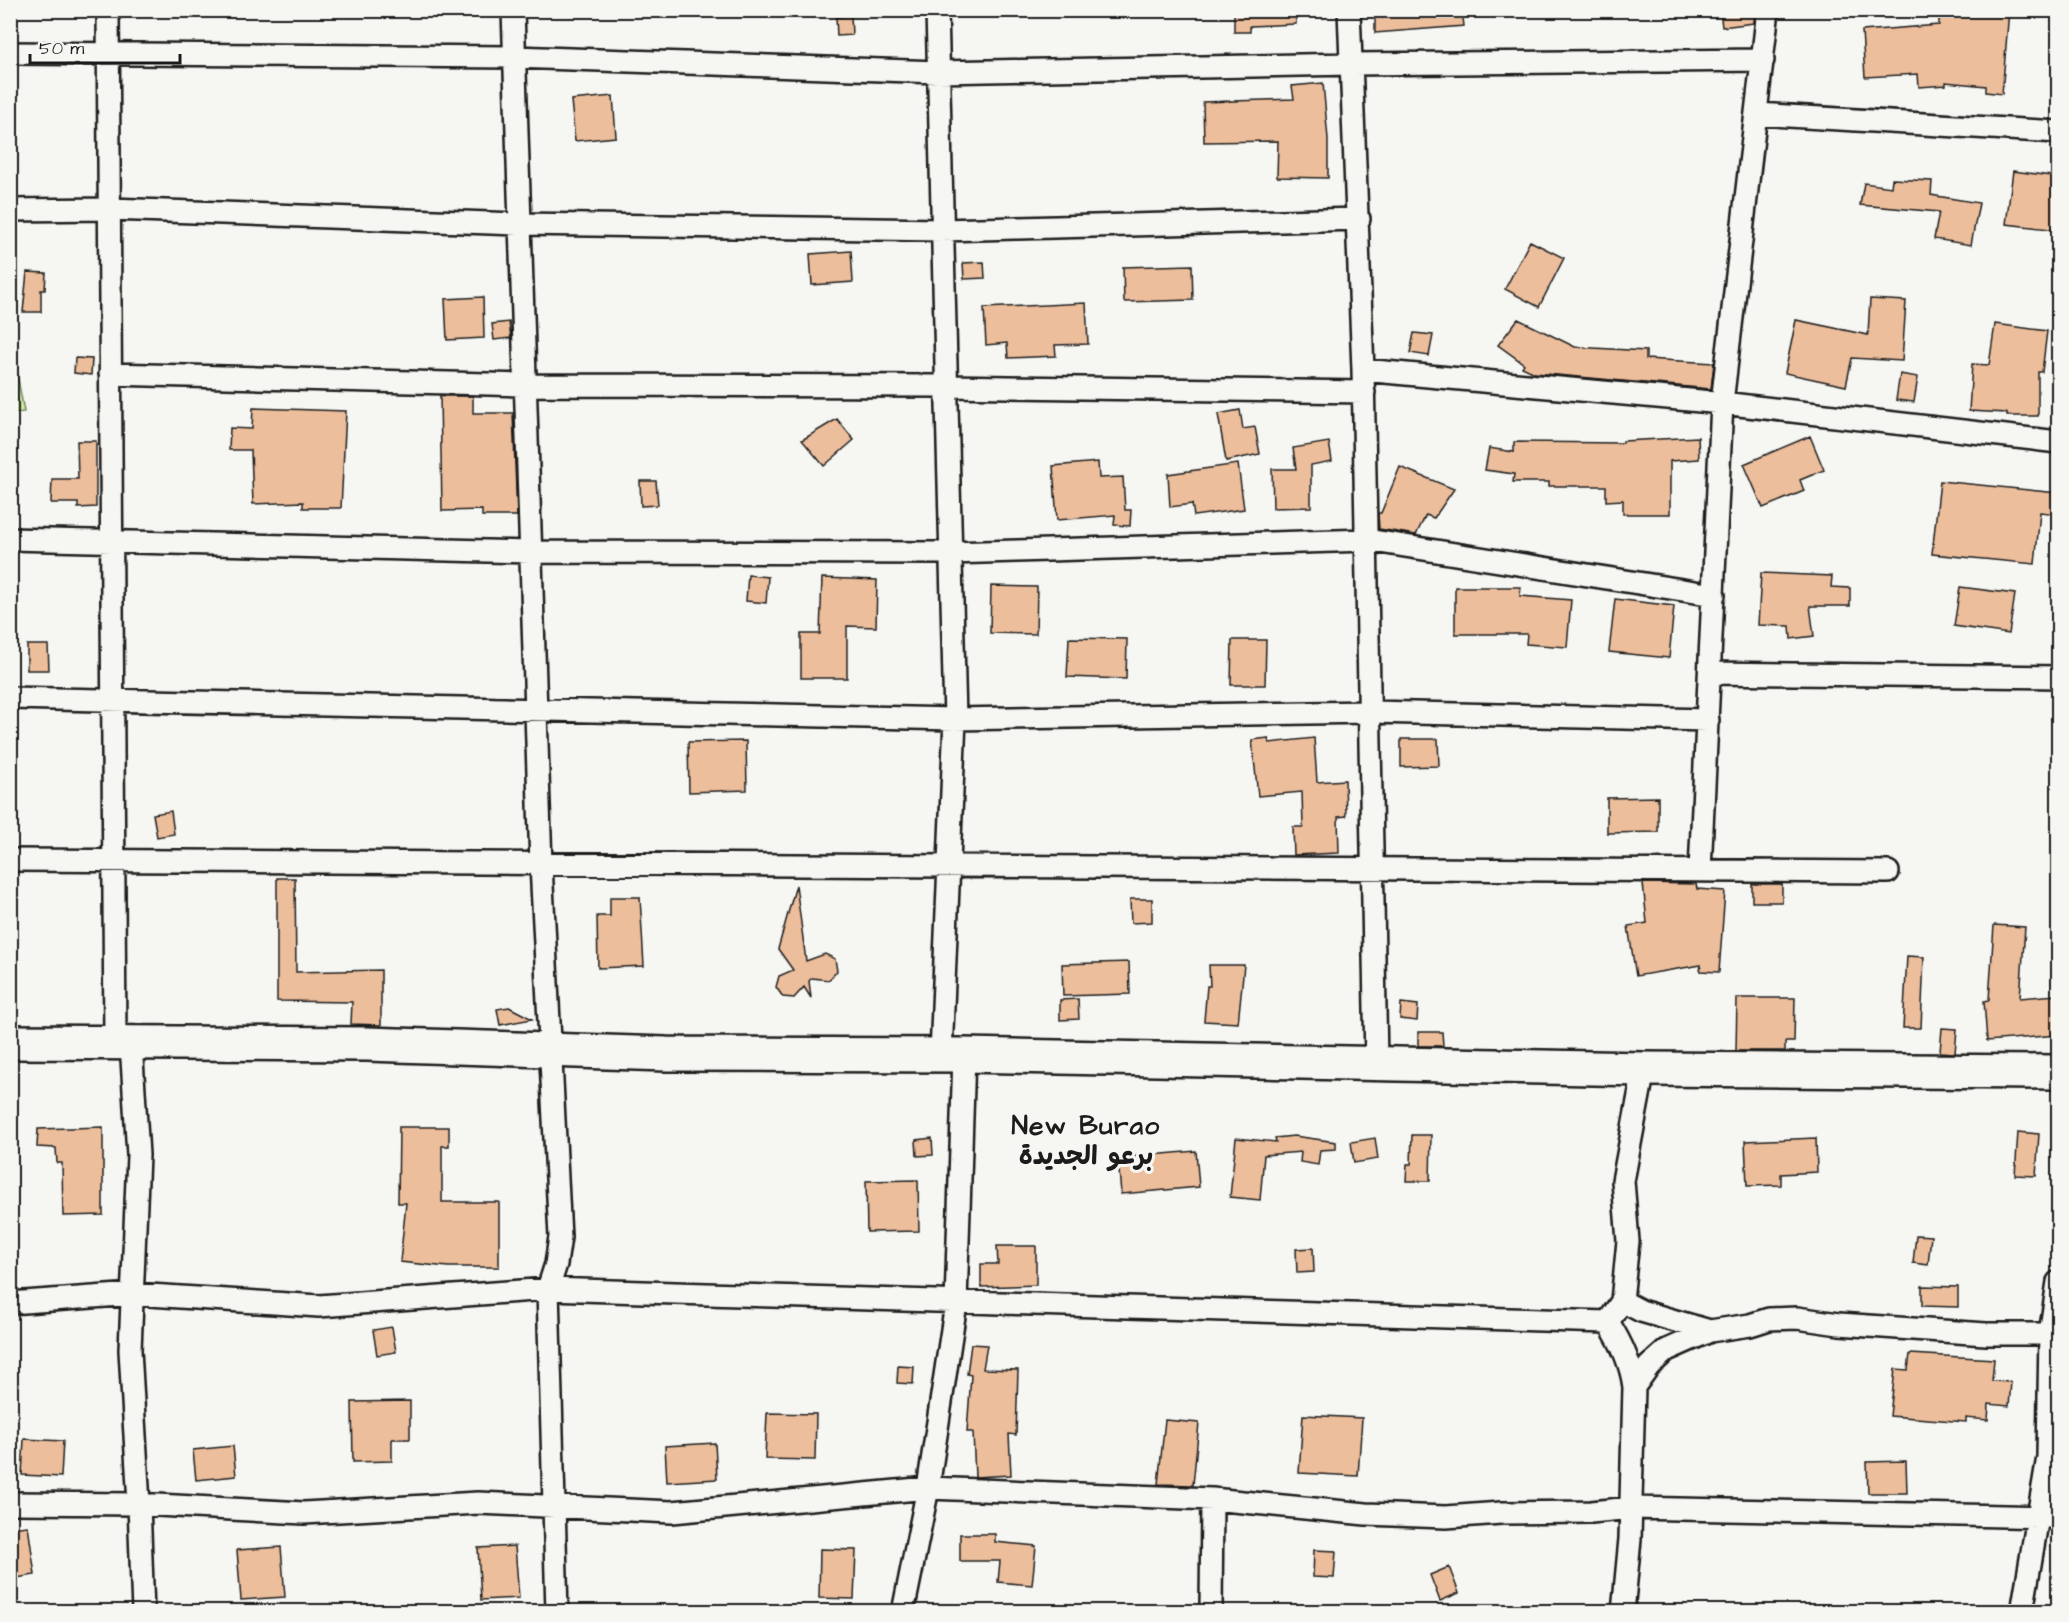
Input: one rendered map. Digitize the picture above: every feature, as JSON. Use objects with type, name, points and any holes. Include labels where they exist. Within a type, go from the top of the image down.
[{"type":"highway","points":[[10,1042],[367,1044],[666,1054],[952,1055],[1644,1069],[2058,1072]]},
{"type":"street","points":[[108,10],[113,862],[123,1043],[138,1155],[130,1350],[144,1611]]},
{"type":"street","points":[[513,10],[523,385],[537,710],[541,865],[560,1237],[556,1264],[548,1289],[557,1611]]},
{"type":"street","points":[[903,1611],[928,1488],[956,1303],[949,868],[954,720],[937,10]]},
{"type":"street","points":[[1349,10],[1364,392],[1376,1062]]},
{"type":"street","points":[[1700,871],[1722,403],[1768,10]]},
{"type":"street","points":[[10,53],[109,51],[514,57],[938,72],[1352,64],[1763,60]]},
{"type":"street","points":[[1756,114],[2058,132]]},
{"type":"street","points":[[10,210],[110,209],[519,224],[942,230],[1359,219]]},
{"type":"street","points":[[1363,370],[1722,403],[2058,442]]},
{"type":"street","points":[[110,374],[523,385],[946,386],[1364,392]]},
{"type":"street","points":[[10,539],[530,552],[950,553],[1367,540],[1714,595]]},
{"type":"street","points":[[1711,673],[2058,677]]},
{"type":"street","points":[[10,698],[954,720],[1371,712],[1708,720]]},
{"type":"street","points":[[10,860],[949,868],[1888,872]]},
{"type":"street","points":[[1608,1322],[1622,1301],[1628,1241],[1623,1181],[1644,1069]]},
{"type":"street","points":[[2022,1611],[2036,1515],[2048,1457],[2053,1325],[2058,1282]]},
{"type":"street","points":[[10,1303],[134,1294],[319,1306],[548,1289],[1608,1322]]},
{"type":"street","points":[[1622,1301],[1641,1311],[1710,1331]]},
{"type":"street","points":[[1634,1387],[1650,1366],[1667,1350],[1710,1331],[1750,1325],[1769,1319],[1797,1318],[1839,1324],[1986,1334],[2053,1325]]},
{"type":"street","points":[[1608,1322],[1618,1337],[1632,1371],[1634,1387],[1631,1508],[1623,1611]]},
{"type":"street","points":[[10,1503],[139,1504],[304,1513],[478,1503],[672,1512],[928,1488],[1212,1499],[1366,1514],[1446,1517],[1501,1513],[1591,1512],[1631,1508],[2058,1517]]},
{"type":"street","points":[[1211,1611],[1212,1499]]},
{"type":"green space","points":[[17,373],[24,412],[11,414],[11,374]]},
{"type":"building","points":[[1234,10],[1296,10],[1296,24],[1250,26],[1250,32],[1234,32]]},
{"type":"building","points":[[1375,10],[1462,10],[1464,26],[1375,33]]},
{"type":"building","points":[[1720,10],[1755,10],[1754,23],[1722,27]]},
{"type":"building","points":[[1965,10],[2009,10],[2002,94],[1986,92],[1986,86],[1946,82],[1946,85],[1919,87],[1918,74],[1865,77],[1862,31],[1939,25],[1939,14],[1965,13]]},
{"type":"building","points":[[851,16],[852,35],[837,36],[836,17]]},
{"type":"building","points":[[1323,83],[1328,139],[1328,178],[1277,177],[1278,141],[1204,142],[1203,102],[1294,99],[1292,86]]},
{"type":"building","points":[[613,96],[616,137],[575,141],[571,100]]},
{"type":"building","points":[[2013,171],[2058,177],[2058,230],[2006,224]]},
{"type":"building","points":[[1892,179],[1932,181],[1931,195],[1979,203],[1971,245],[1934,239],[1939,212],[1860,205],[1864,183],[1891,187]]},
{"type":"building","points":[[1530,241],[1564,258],[1539,307],[1505,289]]},
{"type":"building","points":[[851,251],[853,282],[812,285],[810,254]]},
{"type":"building","points":[[984,262],[985,278],[964,279],[963,263]]},
{"type":"building","points":[[1192,265],[1193,300],[1124,302],[1123,267]]},
{"type":"building","points":[[27,272],[46,273],[45,290],[41,290],[41,312],[23,312]]},
{"type":"building","points":[[483,297],[484,338],[447,340],[445,299]]},
{"type":"building","points":[[1870,299],[1906,301],[1902,361],[1852,358],[1846,386],[1785,373],[1796,320],[1868,335]]},
{"type":"building","points":[[1086,303],[1088,344],[1055,345],[1056,356],[1008,358],[1007,343],[986,345],[984,308]]},
{"type":"building","points":[[1518,319],[1575,347],[1646,351],[1646,359],[1714,363],[1711,389],[1535,373],[1522,367],[1524,364],[1498,345]]},
{"type":"building","points":[[509,322],[511,338],[494,340],[492,324]]},
{"type":"building","points":[[1995,324],[2047,331],[2042,372],[2038,372],[2038,416],[2007,416],[2007,413],[1969,411],[1972,364],[1989,365]]},
{"type":"building","points":[[1414,333],[1433,335],[1429,356],[1410,353]]},
{"type":"building","points":[[75,358],[92,359],[91,375],[74,373]]},
{"type":"building","points":[[1900,374],[1918,377],[1914,402],[1896,400]]},
{"type":"building","points":[[440,396],[473,396],[473,413],[513,413],[517,516],[482,516],[482,510],[442,511]]},
{"type":"building","points":[[253,408],[346,411],[341,508],[303,508],[303,502],[253,504],[251,450],[229,450],[230,428],[252,429]]},
{"type":"building","points":[[1240,410],[1243,429],[1255,427],[1260,454],[1226,461],[1218,414]]},
{"type":"building","points":[[837,419],[854,440],[824,466],[802,440]]},
{"type":"building","points":[[1810,436],[1824,470],[1800,480],[1804,491],[1763,508],[1744,464]]},
{"type":"building","points":[[1698,437],[1699,459],[1670,461],[1670,514],[1623,514],[1623,500],[1606,501],[1606,486],[1549,486],[1549,482],[1513,482],[1514,474],[1485,470],[1489,448],[1514,452],[1514,442],[1623,443],[1623,441]]},
{"type":"building","points":[[77,441],[96,441],[96,507],[78,508],[78,503],[51,503],[52,479],[78,479]]},
{"type":"building","points":[[1329,442],[1332,461],[1311,465],[1311,507],[1273,508],[1272,469],[1296,469],[1293,448]]},
{"type":"building","points":[[1098,462],[1099,478],[1123,477],[1125,510],[1131,510],[1130,526],[1114,525],[1115,515],[1057,520],[1053,466]]},
{"type":"building","points":[[1238,464],[1244,509],[1194,516],[1192,504],[1170,507],[1168,474]]},
{"type":"building","points":[[1400,467],[1454,489],[1434,518],[1426,515],[1416,535],[1379,529],[1378,513],[1381,513]]},
{"type":"building","points":[[640,481],[656,481],[658,505],[641,506]]},
{"type":"building","points":[[1940,481],[2058,493],[2058,514],[2040,512],[2035,564],[1932,554]]},
{"type":"building","points":[[1761,573],[1832,576],[1831,587],[1850,588],[1850,606],[1810,606],[1814,636],[1791,639],[1790,626],[1758,625]]},
{"type":"building","points":[[748,575],[768,577],[766,603],[746,601]]},
{"type":"building","points":[[822,578],[877,580],[876,627],[847,626],[847,678],[801,678],[801,634],[820,634]]},
{"type":"building","points":[[991,586],[1037,587],[1036,634],[990,633]]},
{"type":"building","points":[[1455,587],[1521,587],[1520,596],[1571,600],[1567,647],[1526,644],[1527,634],[1455,634]]},
{"type":"building","points":[[1960,587],[2015,594],[2009,634],[1954,626]]},
{"type":"building","points":[[1615,599],[1674,606],[1669,658],[1609,652]]},
{"type":"building","points":[[1069,638],[1127,639],[1126,679],[1067,677]]},
{"type":"building","points":[[1232,640],[1266,640],[1265,685],[1231,685]]},
{"type":"building","points":[[27,645],[48,645],[49,670],[27,670]]},
{"type":"building","points":[[1268,738],[1269,743],[1314,738],[1317,782],[1345,780],[1346,816],[1338,817],[1339,853],[1294,855],[1293,827],[1303,827],[1302,792],[1258,796],[1252,740]]},
{"type":"building","points":[[1401,739],[1438,739],[1439,766],[1401,767]]},
{"type":"building","points":[[746,741],[747,790],[689,792],[688,742]]},
{"type":"building","points":[[1658,797],[1658,832],[1607,833],[1607,798]]},
{"type":"building","points":[[171,811],[174,834],[157,837],[153,814]]},
{"type":"building","points":[[277,878],[295,878],[296,972],[381,970],[381,1025],[351,1024],[352,1002],[277,1001]]},
{"type":"building","points":[[1643,883],[1696,884],[1697,889],[1725,891],[1719,972],[1700,971],[1701,965],[1636,976],[1628,926],[1647,923]]},
{"type":"building","points":[[1752,884],[1782,884],[1782,902],[1752,902]]},
{"type":"building","points":[[796,885],[806,961],[825,954],[835,959],[837,971],[829,980],[812,978],[809,981],[811,998],[804,987],[794,998],[783,997],[776,987],[779,976],[793,970],[778,949]]},
{"type":"building","points":[[610,897],[640,897],[644,966],[598,968],[597,916],[610,916]]},
{"type":"building","points":[[1130,899],[1152,899],[1152,922],[1131,923]]},
{"type":"building","points":[[1994,925],[2025,927],[2020,998],[2057,995],[2058,1035],[1987,1041],[1984,1001],[1989,1000]]},
{"type":"building","points":[[1907,956],[1924,957],[1921,1028],[1903,1028]]},
{"type":"building","points":[[1129,962],[1130,994],[1063,996],[1062,964]]},
{"type":"building","points":[[1209,965],[1244,965],[1238,1023],[1204,1021],[1207,986],[1210,986]]},
{"type":"building","points":[[1737,998],[1795,998],[1794,1042],[1785,1042],[1785,1051],[1736,1051]]},
{"type":"building","points":[[1078,999],[1079,1019],[1060,1020],[1060,1000]]},
{"type":"building","points":[[1401,1003],[1418,1005],[1417,1021],[1400,1019]]},
{"type":"building","points":[[509,1007],[532,1019],[500,1025],[497,1009]]},
{"type":"building","points":[[1942,1028],[1957,1029],[1955,1053],[1940,1052]]},
{"type":"building","points":[[1418,1032],[1442,1032],[1443,1046],[1418,1046]]},
{"type":"building","points":[[103,1127],[103,1215],[63,1216],[62,1163],[57,1163],[56,1148],[37,1147],[38,1129]]},
{"type":"building","points":[[399,1127],[449,1127],[449,1146],[442,1146],[442,1202],[499,1202],[499,1267],[448,1267],[400,1262],[406,1203],[398,1203]]},
{"type":"building","points":[[2018,1132],[2039,1134],[2036,1176],[2015,1175]]},
{"type":"building","points":[[1412,1135],[1431,1135],[1430,1181],[1406,1181],[1407,1164],[1411,1164]]},
{"type":"building","points":[[1294,1136],[1336,1142],[1336,1149],[1320,1150],[1318,1165],[1300,1162],[1301,1152],[1264,1155],[1260,1200],[1230,1197],[1236,1138],[1276,1142],[1275,1138]]},
{"type":"building","points":[[932,1138],[933,1155],[917,1156],[916,1140]]},
{"type":"building","points":[[1375,1138],[1378,1159],[1354,1163],[1351,1142]]},
{"type":"building","points":[[1816,1138],[1817,1172],[1781,1174],[1781,1185],[1747,1186],[1745,1141]]},
{"type":"building","points":[[1196,1151],[1199,1187],[1121,1194],[1118,1158]]},
{"type":"building","points":[[918,1180],[919,1231],[867,1232],[866,1181]]},
{"type":"building","points":[[1916,1235],[1931,1236],[1928,1265],[1913,1263]]},
{"type":"building","points":[[997,1246],[1036,1246],[1036,1285],[981,1287],[981,1264],[998,1264]]},
{"type":"building","points":[[1313,1248],[1314,1272],[1297,1273],[1296,1249]]},
{"type":"building","points":[[1922,1286],[1958,1287],[1958,1307],[1922,1306]]},
{"type":"building","points":[[392,1327],[396,1352],[377,1355],[373,1330]]},
{"type":"building","points":[[971,1344],[987,1345],[983,1369],[1018,1370],[1016,1435],[1009,1434],[1011,1475],[975,1477],[973,1432],[967,1432],[971,1375],[967,1374]]},
{"type":"building","points":[[1910,1354],[1994,1359],[1992,1381],[2011,1382],[2009,1406],[1989,1404],[1988,1420],[1966,1418],[1966,1422],[1890,1416],[1895,1369],[1908,1370]]},
{"type":"building","points":[[898,1366],[914,1367],[913,1384],[897,1383]]},
{"type":"building","points":[[410,1401],[410,1439],[392,1439],[392,1461],[353,1462],[352,1402]]},
{"type":"building","points":[[767,1413],[816,1414],[815,1460],[765,1459]]},
{"type":"building","points":[[1303,1415],[1362,1418],[1358,1476],[1299,1473]]},
{"type":"building","points":[[1165,1420],[1199,1423],[1193,1485],[1158,1484]]},
{"type":"building","points":[[24,1439],[63,1441],[61,1477],[22,1475]]},
{"type":"building","points":[[715,1443],[717,1479],[667,1482],[665,1446]]},
{"type":"building","points":[[233,1446],[236,1476],[196,1480],[193,1450]]},
{"type":"building","points":[[1906,1461],[1907,1493],[1868,1493],[1867,1462]]},
{"type":"building","points":[[28,1526],[35,1575],[10,1579],[10,1528]]},
{"type":"building","points":[[960,1534],[995,1534],[995,1542],[1036,1546],[1032,1585],[998,1582],[1000,1561],[960,1561]]},
{"type":"building","points":[[515,1546],[519,1598],[481,1600],[478,1548]]},
{"type":"building","points":[[281,1547],[285,1597],[241,1600],[237,1550]]},
{"type":"building","points":[[820,1549],[856,1550],[854,1599],[819,1598]]},
{"type":"building","points":[[1314,1550],[1336,1551],[1334,1578],[1313,1577]]},
{"type":"building","points":[[1449,1567],[1459,1593],[1440,1601],[1430,1575]]},
{"type":"district","name":"New Burao برعو الجديدة","points":[[1086,1140]]}]
